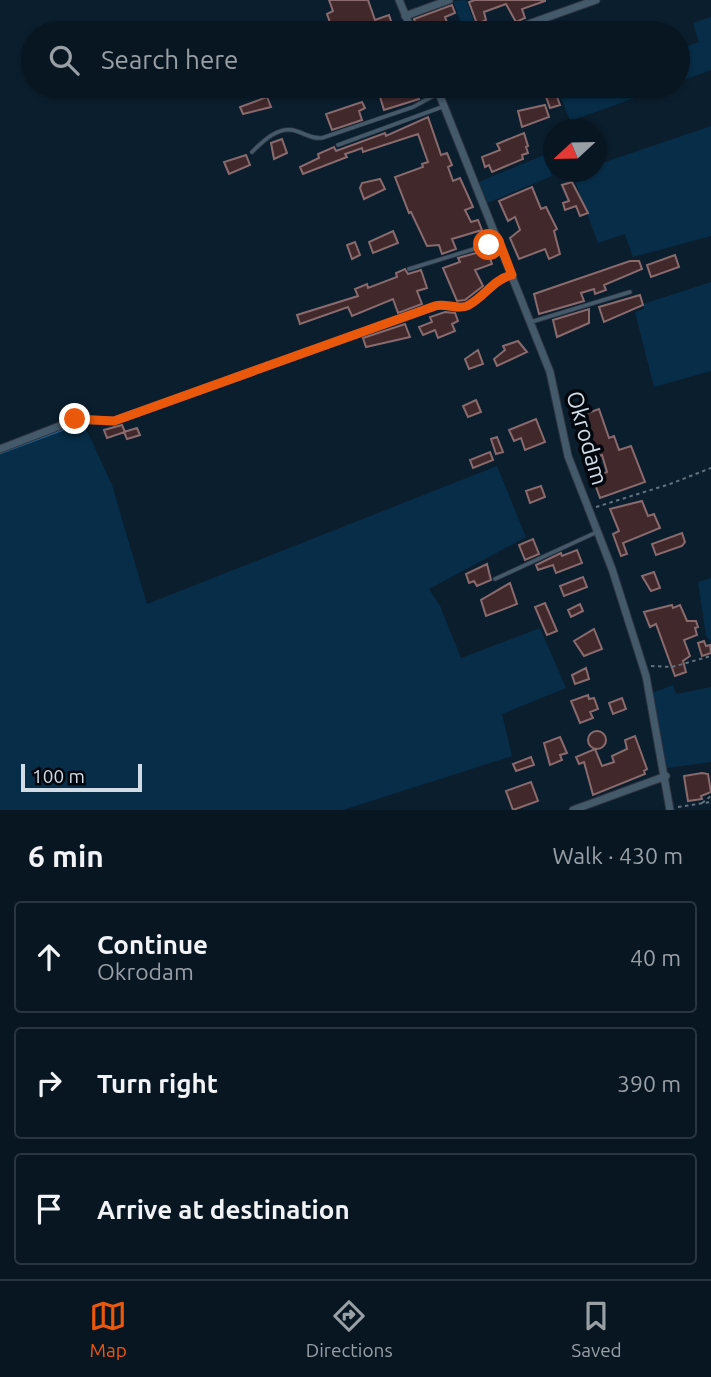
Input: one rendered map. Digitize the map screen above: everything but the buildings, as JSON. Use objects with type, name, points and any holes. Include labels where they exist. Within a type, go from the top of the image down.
[{"type":"street","points":[[399,0],[407,21]]},
{"type":"street","points":[[405,16],[449,0]]},
{"type":"street","points":[[537,21],[596,0]]},
{"type":"street","name":"Okrodam","points":[[440,98],[550,372],[568,456],[619,588],[643,666],[666,776],[670,809]]},
{"type":"street","points":[[0,449],[75,419],[114,421],[435,306],[465,307],[484,294],[500,278],[512,275]]},
{"type":"street","points":[[573,810],[666,776]]},
{"type":"lane","points":[[252,152],[264,139],[278,132],[296,130],[312,139],[322,138],[413,107],[426,98]]},
{"type":"lane","points":[[338,145],[444,106]]},
{"type":"lane","points":[[410,269],[499,241]]},
{"type":"lane","points":[[531,322],[630,292]]},
{"type":"lane","points":[[495,579],[597,532]]},
{"type":"path","points":[[588,510],[711,468]]},
{"type":"path","points":[[643,666],[672,667],[711,656]]},
{"type":"path","points":[[701,803],[711,796]]},
{"type":"path","points":[[670,809],[711,802]]},
{"type":"shaded area","points":[[466,0],[474,21],[460,21],[453,1]]},
{"type":"shaded area","points":[[711,17],[711,70],[690,78],[690,45],[699,42],[693,23]]},
{"type":"shaded area","points":[[562,98],[634,98],[569,119]]},
{"type":"shaded area","points":[[711,126],[711,236],[633,257],[625,234],[598,243],[575,182],[606,182],[606,162]]},
{"type":"shaded area","points":[[543,155],[543,180],[487,203],[479,182]]},
{"type":"shaded area","points":[[711,282],[711,371],[654,387],[635,312],[644,309],[643,304]]},
{"type":"shaded area","points":[[83,422],[112,485],[147,604],[497,466],[526,537],[429,589],[440,606],[461,658],[540,628],[566,688],[502,714],[512,756],[343,810],[0,810],[0,453]]},
{"type":"shaded area","points":[[711,578],[711,642],[706,636],[698,582]]},
{"type":"shaded area","points":[[673,685],[676,694],[711,687],[711,762],[667,768],[652,693]]},
{"type":"waterway","points":[[0,453],[80,423]]},
{"type":"route","points":[[75,419],[114,421],[435,306],[442,304],[465,307],[478,299],[500,278],[512,275],[499,241],[489,245]]}]
